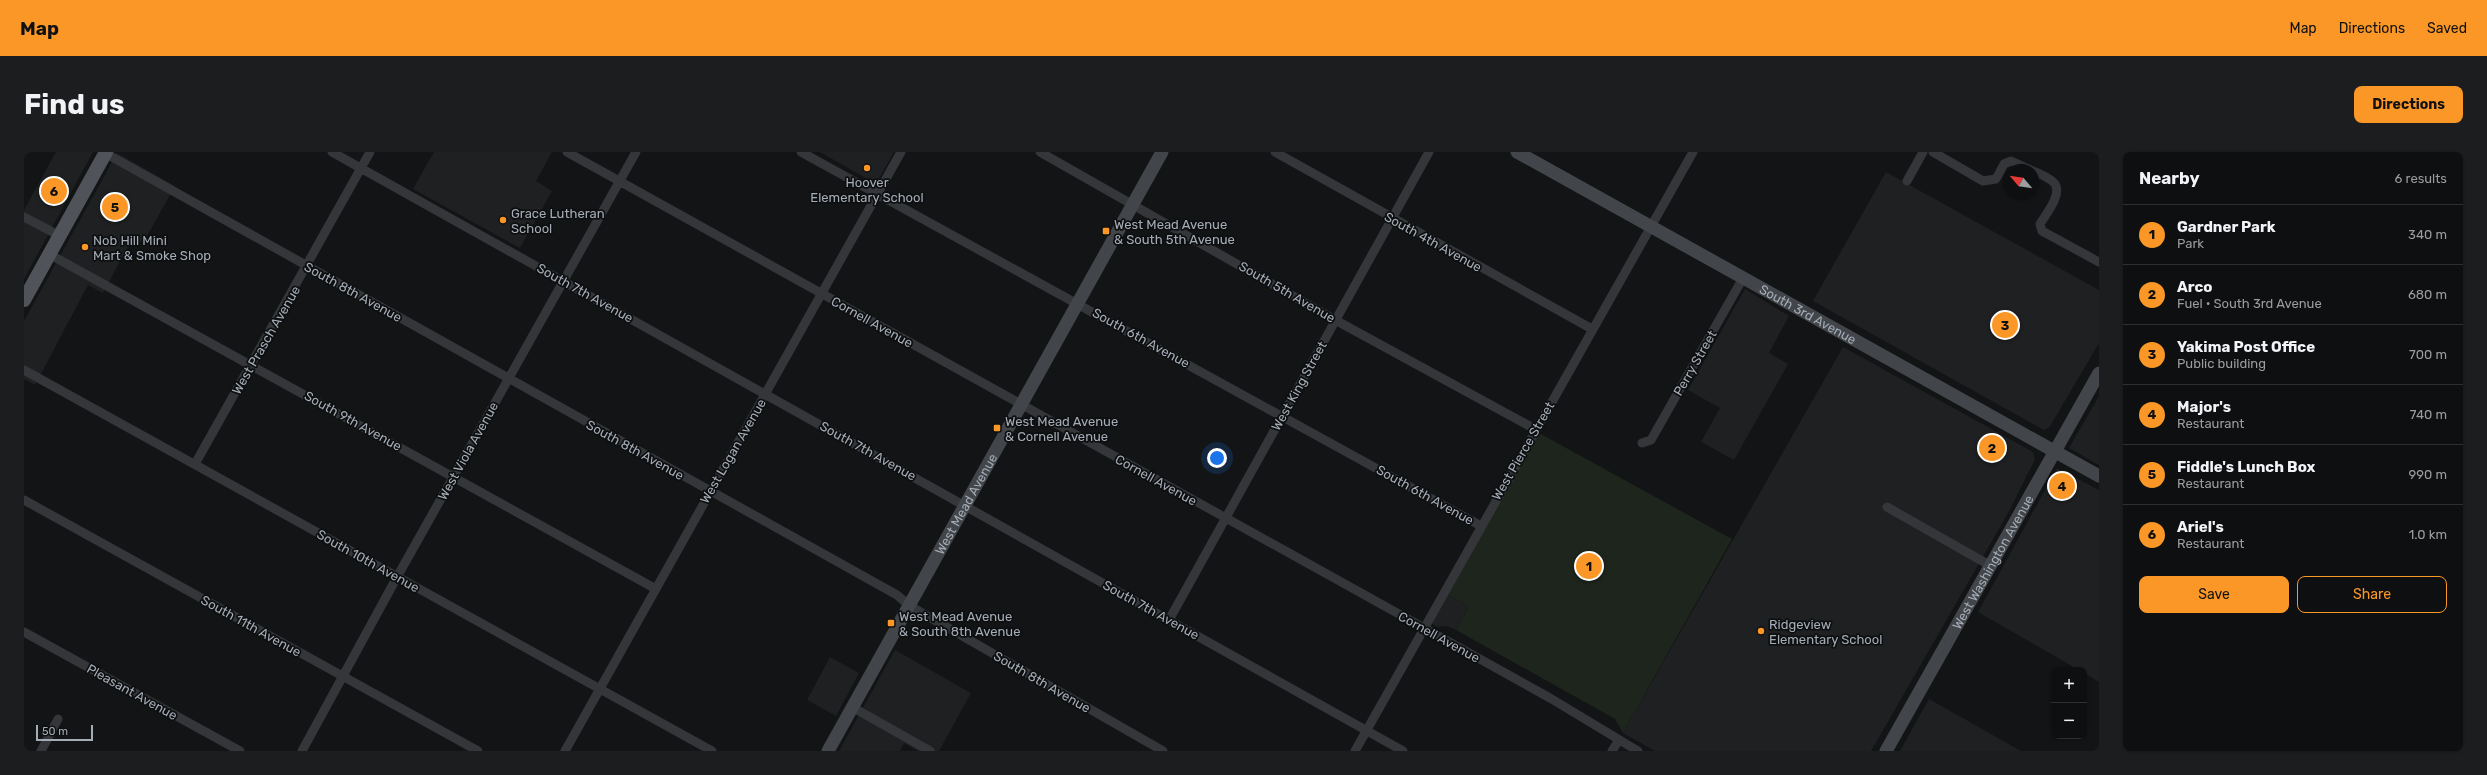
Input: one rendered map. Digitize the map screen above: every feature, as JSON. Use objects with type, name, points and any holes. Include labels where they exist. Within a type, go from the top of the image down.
[{"type":"main road","points":[[24,300],[106,152]]},
{"type":"street","name":"South 8th Avenue","points":[[106,152],[508,380],[897,595],[910,606],[1163,751]]},
{"type":"street","name":"South 7th Avenue","points":[[332,152],[1403,751]]},
{"type":"street","name":"West Prasch Avenue","points":[[195,464],[308,266],[370,152]]},
{"type":"street","name":"Cornell Avenue","points":[[567,152],[1423,629],[1550,698],[1638,751]]},
{"type":"street","name":"West Viola Avenue","points":[[302,751],[397,577],[636,152]]},
{"type":"street","name":"South 6th Avenue","points":[[801,152],[1283,415],[1481,526]]},
{"type":"street","name":"West Logan Avenue","points":[[565,751],[709,491],[766,395],[901,152]]},
{"type":"street","name":"South 5th Avenue","points":[[1040,152],[1133,203],[1337,321],[1535,429]]},
{"type":"street","name":"West Mead Avenue","points":[[828,751],[1162,152]]},
{"type":"street","name":"South 4th Avenue","points":[[1275,152],[1392,220],[1592,329]]},
{"type":"street","name":"West King Street","points":[[1169,620],[1337,321],[1429,152]]},
{"type":"street","name":"South 3rd Avenue","points":[[1517,152],[2099,476]]},
{"type":"street","name":"West Pierce Street","points":[[1355,751],[1535,429],[1693,152]]},
{"type":"street","points":[[1907,181],[1924,152]]},
{"type":"street","points":[[1933,152],[1983,181],[1996,179],[2003,166]]},
{"type":"street","points":[[2004,164],[2011,161],[2017,164]]},
{"type":"street","points":[[2039,175],[2051,181],[2056,189],[2055,197],[2040,224],[2042,231],[2099,262]]},
{"type":"street","points":[[24,217],[60,236]]},
{"type":"street","name":"South 9th Avenue","points":[[49,254],[656,589]]},
{"type":"street","name":"Perry Street","points":[[1642,443],[1651,440],[1743,278]]},
{"type":"street","name":"South 10th Avenue","points":[[24,370],[712,751]]},
{"type":"street","name":"West Washington Avenue","points":[[1886,751],[1991,566],[2054,450],[2099,373]]},
{"type":"street","name":"South 11th Avenue","points":[[24,500],[478,751]]},
{"type":"street","points":[[1887,507],[1991,566]]},
{"type":"street","name":"Pleasant Avenue","points":[[24,632],[240,751]]},
{"type":"street","points":[[852,707],[930,751]]},
{"type":"street","points":[[41,751],[58,719]]},
{"type":"street","points":[[1612,751],[1618,740]]},
{"type":"shaded area","points":[[56,152],[93,152],[24,279],[24,210]]},
{"type":"shaded area","name":"Grace Lutheran School","points":[[434,152],[552,152],[536,181],[552,191],[520,248],[413,189]]},
{"type":"shaded area","name":"Hoover Elementary School","points":[[820,152],[894,152],[876,184]]},
{"type":"shaded area","points":[[117,153],[175,186],[143,243],[133,237],[103,293],[88,285],[35,385],[24,379],[24,321]]},
{"type":"shaded area","points":[[1886,172],[2099,290],[2099,343],[2049,428],[2044,430],[1813,301]]},
{"type":"shaded area","points":[[1745,289],[1789,316],[1769,353],[1788,364],[1734,460],[1701,442],[1720,408],[1688,390]]},
{"type":"shaded area","points":[[1843,347],[2033,452],[2035,459],[2007,515],[1871,751],[1655,751],[1623,733]]},
{"type":"shaded area","points":[[2099,396],[2099,465],[2069,448]]},
{"type":"shaded area","points":[[1539,433],[1732,539],[1623,733],[1615,719],[1456,630],[1469,606],[1446,594]]},
{"type":"shaded area","points":[[2057,468],[2099,490],[2099,682],[2087,675],[2087,667],[2074,667],[1978,612]]},
{"type":"shaded area","points":[[1446,594],[1469,606],[1456,630],[1447,626],[1437,627],[1431,623]]},
{"type":"shaded area","points":[[895,650],[971,693],[939,751],[918,751],[904,743],[900,751],[839,751]]},
{"type":"shaded area","points":[[830,657],[859,673],[836,716],[807,700]]},
{"type":"shaded area","points":[[1929,699],[2021,751],[1900,751]]},
{"type":"place","name":"Hoover Elementary School","points":[[867,168]]},
{"type":"place","name":"Ariel's","points":[[54,191]]},
{"type":"place","name":"Fiddle's Lunch Box","points":[[115,207]]},
{"type":"place","name":"Grace Lutheran School","points":[[503,220]]},
{"type":"place","name":"West Mead Avenue & South 5th Avenue","points":[[1106,231]]},
{"type":"place","name":"Nob Hill Mini Mart & Smoke Shop","points":[[85,247]]},
{"type":"place","name":"Yakima Post Office","points":[[2005,325]]},
{"type":"place","name":"West Mead Avenue & Cornell Avenue","points":[[997,428]]},
{"type":"place","name":"Arco","points":[[1992,448]]},
{"type":"place","name":"Major's","points":[[2062,486]]},
{"type":"place","name":"Gardner Park","points":[[1589,566]]},
{"type":"place","name":"West Mead Avenue & South 8th Avenue","points":[[891,623]]},
{"type":"place","name":"Ridgeview Elementary School","points":[[1761,631]]}]
